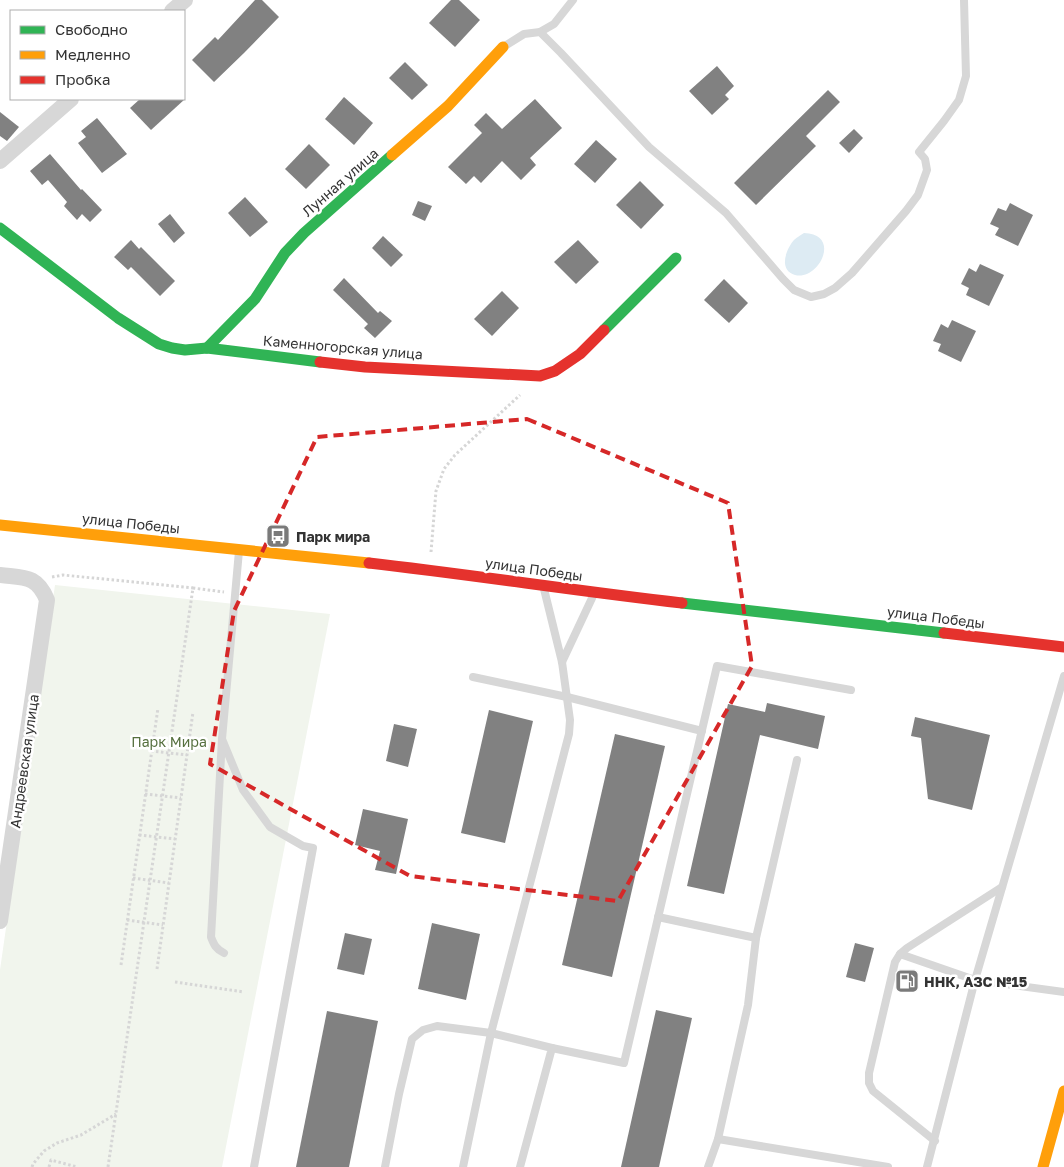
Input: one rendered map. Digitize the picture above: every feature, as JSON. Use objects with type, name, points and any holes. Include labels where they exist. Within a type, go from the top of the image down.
[{"type":"street","points":[[173,10],[185,0]]},
{"type":"street","name":"Лунная улица","points":[[207,348],[255,299],[285,253],[298,239],[448,106],[503,47]]},
{"type":"street","points":[[3,159],[70,100]]},
{"type":"street","name":"Каменногорская улица","points":[[0,228],[118,318],[159,344],[172,348],[185,350],[207,348],[365,367],[540,376],[555,372],[580,354],[676,258]]},
{"type":"street","name":"улица Победы","points":[[0,525],[429,570],[594,593],[1064,647]]},
{"type":"street","points":[[0,575],[35,581]]},
{"type":"street","name":"Андреевская улица","points":[[0,921],[47,600],[43,590],[35,581]]},
{"type":"street","points":[[1043,1167],[1064,1091]]},
{"type":"lane","points":[[503,47],[524,34],[540,32],[554,24],[573,0]]},
{"type":"lane","points":[[540,32],[649,147],[726,213],[794,290],[811,297],[824,294],[835,288],[852,274],[918,195],[927,170],[925,159],[919,152],[959,100],[966,76],[964,0]]},
{"type":"lane","points":[[224,953],[214,945],[211,937],[222,739],[239,549]]},
{"type":"lane","points":[[463,1167],[491,1033],[569,734],[570,720],[562,662],[543,585]]},
{"type":"lane","points":[[562,662],[594,593]]},
{"type":"lane","points":[[385,1167],[412,1039],[423,1030],[437,1026],[491,1033],[624,1063],[717,666],[852,690]]},
{"type":"lane","points":[[927,1167],[975,980],[1064,676]]},
{"type":"lane","points":[[473,677],[567,697],[702,731]]},
{"type":"lane","points":[[222,739],[243,790],[270,827],[303,846],[313,848],[254,1167]]},
{"type":"lane","points":[[708,1167],[718,1139],[748,1005],[756,938],[797,760]]},
{"type":"lane","points":[[935,1141],[873,1091],[869,1083],[869,1073],[895,962],[907,948],[1002,887]]},
{"type":"lane","points":[[658,917],[756,938]]},
{"type":"lane","points":[[900,954],[975,980],[1064,992]]},
{"type":"lane","points":[[520,1167],[552,1048]]},
{"type":"lane","points":[[718,1139],[888,1167]]},
{"type":"path","points":[[429,570],[436,490],[444,469],[455,455],[540,376]]},
{"type":"path","points":[[35,581],[63,575],[234,593]]},
{"type":"path","points":[[108,1167],[193,588]]},
{"type":"path","points":[[120,965],[158,708]]},
{"type":"path","points":[[156,969],[193,712]]},
{"type":"path","points":[[151,751],[187,755]]},
{"type":"path","points":[[145,794],[181,798]]},
{"type":"path","points":[[139,835],[175,839]]},
{"type":"path","points":[[133,878],[169,883]]},
{"type":"path","points":[[127,920],[163,925]]},
{"type":"path","points":[[175,982],[244,992]]},
{"type":"path","points":[[32,1167],[44,1151],[57,1143],[81,1135],[116,1113]]},
{"type":"path","points":[[49,1167],[51,1160],[77,1167]]},
{"type":"highlighted area","points":[[527,419],[728,503],[752,666],[618,901],[410,876],[210,764],[234,611],[317,437]]},
{"type":"green space","name":"Парк Мира","points":[[55,585],[330,614],[222,1167],[0,1167],[0,970]]},
{"type":"shaded area","points":[[804,233],[816,235],[822,241],[824,248],[823,257],[812,271],[804,275],[795,275],[787,269],[785,264],[786,254],[795,239]]},
{"type":"building","points":[[255,0],[262,0],[279,17],[214,82],[192,60],[215,37],[218,40]]},
{"type":"building","points":[[451,0],[459,0],[480,20],[455,47],[429,23]]},
{"type":"building","points":[[405,62],[428,85],[412,100],[389,78]]},
{"type":"building","points":[[717,66],[734,86],[725,95],[729,99],[712,115],[689,91]]},
{"type":"building","points":[[828,90],[840,102],[806,136],[816,146],[756,205],[734,183]]},
{"type":"building","points":[[344,97],[373,123],[354,145],[325,119]]},
{"type":"building","points":[[535,99],[562,128],[530,158],[536,165],[521,180],[502,161],[481,183],[474,176],[466,184],[448,167],[482,133],[474,125],[486,113],[502,129]]},
{"type":"building","points":[[139,100],[184,100],[151,130],[130,108]]},
{"type":"building","points":[[0,112],[19,127],[7,141],[0,136]]},
{"type":"building","points":[[97,118],[127,154],[102,173],[78,143],[86,137],[81,131]]},
{"type":"building","points":[[854,129],[863,138],[849,153],[839,143]]},
{"type":"building","points":[[596,140],[617,159],[595,183],[574,164]]},
{"type":"building","points":[[309,144],[330,165],[306,189],[285,169]]},
{"type":"building","points":[[50,154],[81,190],[102,210],[90,222],[82,214],[77,220],[64,206],[67,202],[48,180],[42,185],[30,171]]},
{"type":"building","points":[[640,181],[664,205],[641,229],[616,205]]},
{"type":"building","points":[[245,197],[268,222],[250,237],[228,213]]},
{"type":"building","points":[[418,201],[432,206],[425,221],[412,215]]},
{"type":"building","points":[[1010,203],[1033,215],[1018,246],[995,235],[999,228],[990,224],[998,208],[1006,211]]},
{"type":"building","points":[[170,214],[185,233],[174,243],[158,224]]},
{"type":"building","points":[[383,236],[403,255],[391,267],[372,248]]},
{"type":"building","points":[[131,240],[139,249],[141,247],[175,281],[160,296],[131,267],[128,270],[114,257]]},
{"type":"building","points":[[578,240],[599,262],[576,284],[554,262]]},
{"type":"building","points":[[980,264],[1004,275],[989,306],[966,295],[969,288],[961,284],[969,268],[976,272]]},
{"type":"building","points":[[344,278],[378,313],[380,311],[392,321],[375,338],[364,328],[368,324],[333,290]]},
{"type":"building","points":[[724,279],[748,303],[729,323],[704,300]]},
{"type":"building","points":[[502,291],[519,308],[492,336],[474,319]]},
{"type":"building","points":[[952,320],[976,331],[961,362],[938,351],[941,344],[933,341],[941,324],[948,328]]},
{"type":"building","points":[[767,703],[825,716],[818,749],[760,735],[724,894],[687,886],[728,704],[765,712]]},
{"type":"building","points":[[489,710],[533,721],[505,843],[461,833]]},
{"type":"building","points":[[915,717],[990,735],[972,810],[928,799],[921,738],[911,736]]},
{"type":"building","points":[[394,724],[417,729],[408,767],[386,761]]},
{"type":"building","points":[[615,734],[665,746],[612,977],[562,965]]},
{"type":"building","points":[[363,809],[408,819],[396,874],[375,870],[380,851],[355,845]]},
{"type":"building","points":[[432,923],[480,934],[466,1000],[418,989]]},
{"type":"building","points":[[345,933],[372,939],[364,975],[337,969]]},
{"type":"building","points":[[855,943],[874,948],[865,982],[846,977]]},
{"type":"building","points":[[656,1010],[692,1018],[659,1167],[621,1167]]},
{"type":"building","points":[[327,1011],[378,1021],[349,1167],[296,1167]]},
{"type":"traffic: fast","points":[[207,348],[255,299],[285,253],[304,233],[392,155]]},
{"type":"traffic: fast","points":[[0,228],[118,318],[159,344],[185,350],[207,348],[320,362]]},
{"type":"traffic: fast","points":[[604,330],[676,258]]},
{"type":"traffic: fast","points":[[682,603],[944,633]]},
{"type":"traffic: slow","points":[[392,155],[448,106],[503,47]]},
{"type":"traffic: slow","points":[[0,525],[369,563]]},
{"type":"traffic: slow","points":[[1043,1167],[1064,1091]]},
{"type":"traffic: jam","points":[[320,362],[365,367],[540,376],[555,371],[580,354],[604,330]]},
{"type":"traffic: jam","points":[[369,563],[682,603]]},
{"type":"traffic: jam","points":[[944,633],[1064,647]]},
{"type":"place","name":"Парк мира","points":[[278,536]]},
{"type":"place","name":"ННК, АЗС №15","points":[[907,981]]}]
